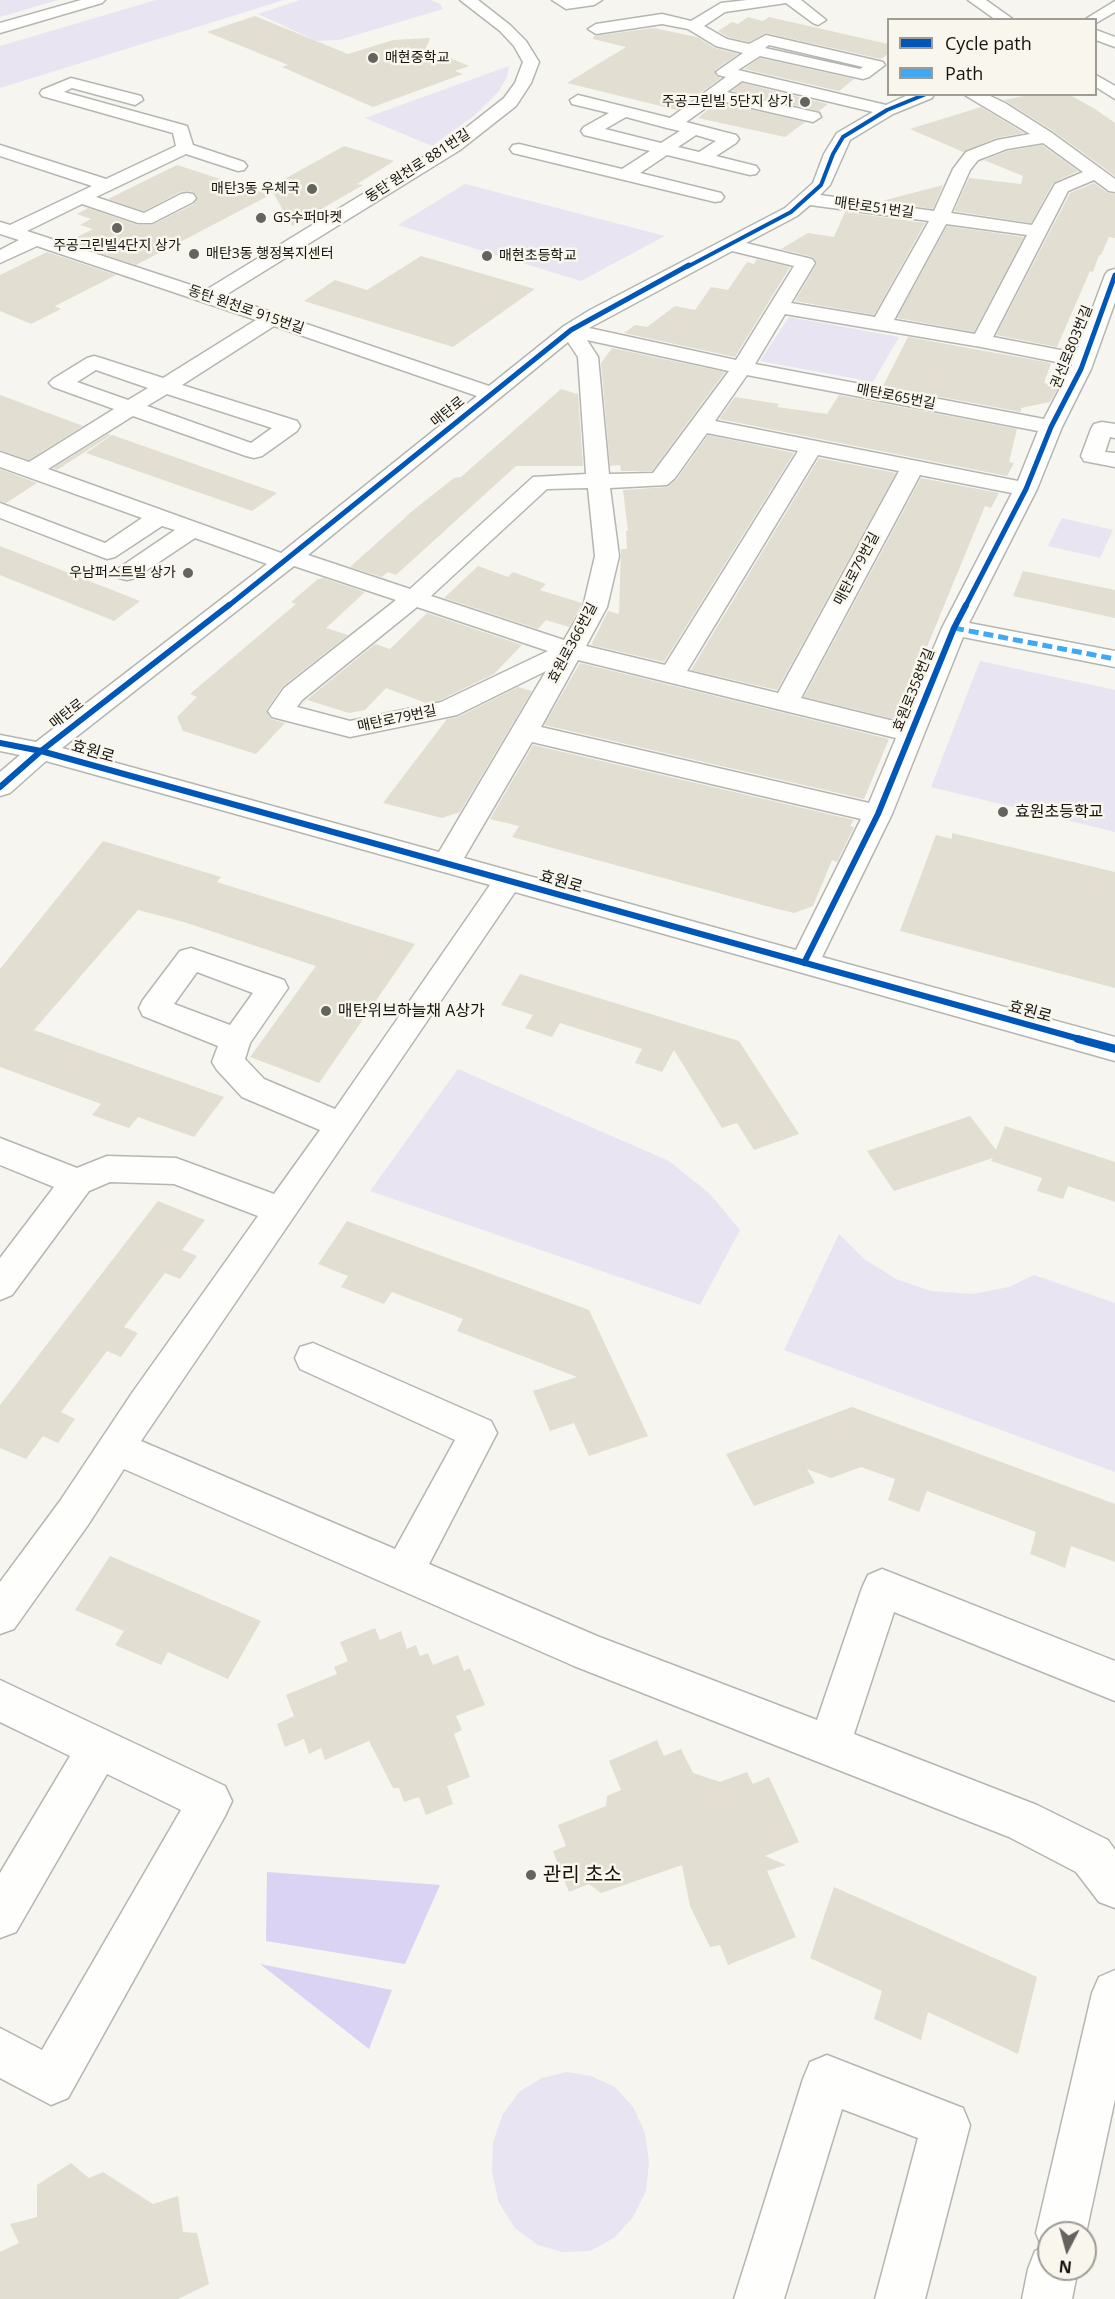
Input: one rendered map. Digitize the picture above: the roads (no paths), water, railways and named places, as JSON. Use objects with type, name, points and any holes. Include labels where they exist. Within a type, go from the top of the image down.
[{"type":"street","points":[[0,28],[97,0]]},
{"type":"street","name":"동탄 원천로 881번길","points":[[208,297],[454,146],[510,102],[523,83],[531,62],[520,44],[505,28],[472,0]]},
{"type":"street","points":[[560,0],[566,4],[594,0]]},
{"type":"street","points":[[693,26],[721,8],[782,0]]},
{"type":"street","points":[[791,0],[818,20]]},
{"type":"street","points":[[976,0],[1004,18]]},
{"type":"street","points":[[1094,18],[1115,6]]},
{"type":"street","points":[[596,28],[662,19],[693,26],[722,43],[754,50],[863,74],[877,64],[766,40],[754,50],[724,72],[887,110]]},
{"type":"street","points":[[1097,36],[1115,42]]},
{"type":"street","points":[[673,124],[738,76]]},
{"type":"street","points":[[135,100],[71,82],[48,93],[180,130],[184,148]]},
{"type":"street","points":[[1097,82],[1115,95]]},
{"type":"street","points":[[742,100],[759,88]]},
{"type":"street","points":[[1097,90],[1115,95]]},
{"type":"street","points":[[714,94],[813,117]]},
{"type":"street","name":"매탄로","points":[[0,787],[41,751],[287,559],[571,330],[597,314],[791,212],[821,185],[833,154],[843,137],[887,110],[921,96]]},
{"type":"street","points":[[975,96],[999,107],[1046,137],[1115,188]]},
{"type":"street","points":[[578,100],[730,139],[702,158]]},
{"type":"street","points":[[623,112],[590,131],[750,170]]},
{"type":"street","points":[[624,140],[654,119]]},
{"type":"street","points":[[625,176],[693,130]]},
{"type":"street","name":"매탄로51번길","points":[[882,323],[940,218],[962,169],[972,156],[1003,144],[1046,137]]},
{"type":"street","points":[[2,151],[26,143]]},
{"type":"street","points":[[5,230],[80,198],[184,148],[238,166]]},
{"type":"street","points":[[519,149],[715,197]]},
{"type":"street","points":[[2,151],[107,185]]},
{"type":"street","points":[[981,340],[1061,188],[1096,173]]},
{"type":"street","points":[[80,198],[145,219],[187,198]]},
{"type":"street","name":"매탄로51번길","points":[[808,199],[1037,231]]},
{"type":"street","name":"동탄 원천로 915번길","points":[[5,230],[492,394]]},
{"type":"street","points":[[0,257],[35,240]]},
{"type":"street","points":[[598,480],[660,480],[667,473],[741,368],[781,307],[805,263],[728,244]]},
{"type":"street","name":"권선로803번길","points":[[1051,427],[1083,361],[1115,275]]},
{"type":"street","points":[[781,307],[981,340],[1083,361]]},
{"type":"street","points":[[31,470],[272,319]]},
{"type":"street","name":"매탄로65번길","points":[[571,330],[741,368],[1051,427]]},
{"type":"street","name":"효원로366번길","points":[[446,864],[525,732],[595,607],[607,555],[588,357],[571,330]]},
{"type":"street","points":[[94,362],[289,426],[254,451],[129,408],[60,383],[94,362]]},
{"type":"street","points":[[701,425],[1026,489]]},
{"type":"street","name":"효원로358번길","points":[[804,963],[878,814],[954,628],[1026,489],[1051,427]]},
{"type":"street","points":[[1115,431],[1102,429],[1092,456],[1115,460]]},
{"type":"street","points":[[672,675],[812,446]]},
{"type":"street","points":[[0,459],[192,529],[415,597],[570,650],[911,733]]},
{"type":"street","name":"매탄로79번길","points":[[785,704],[913,466]]},
{"type":"street","name":"매탄로79번길","points":[[570,650],[448,709],[350,729],[281,711],[293,694],[415,597],[542,482],[598,480]]},
{"type":"street","points":[[0,510],[107,552],[160,517]]},
{"type":"street","points":[[127,573],[192,529]]},
{"type":"street","points":[[954,628],[1115,659]]},
{"type":"street","points":[[525,732],[878,814]]},
{"type":"street","name":"효원로","points":[[0,743],[41,751],[1115,1049]]},
{"type":"street","points":[[0,1615],[74,1512],[280,1209],[341,1125],[508,881]]},
{"type":"street","points":[[236,1040],[228,1062],[253,1088],[341,1125]]},
{"type":"street","points":[[0,1150],[77,1182]]},
{"type":"street","points":[[0,1286],[77,1182],[107,1169],[176,1171],[280,1209]]},
{"type":"street","points":[[313,1358],[478,1433],[403,1573]]},
{"type":"street","points":[[116,1448],[588,1652],[1022,1820],[1092,1856],[1115,1886]]},
{"type":"street","points":[[830,1744],[882,1588],[1115,1681]]},
{"type":"street","points":[[0,1700],[210,1801],[51,2081],[0,2052]]},
{"type":"street","points":[[0,1916],[99,1747]]},
{"type":"street","points":[[1065,2221],[1104,2098],[1115,1993]]},
{"type":"street","points":[[759,2299],[827,2079],[946,2125],[900,2299]]},
{"type":"street","points":[[1047,2299],[1051,2281]]},
{"type":"place","name":"매현중학교","points":[[373,58]]},
{"type":"place","name":"주공그린빌 5단지 상가","points":[[805,102]]},
{"type":"place","name":"매탄3동 우체국","points":[[312,189]]},
{"type":"place","name":"GS수퍼마켓","points":[[261,218]]},
{"type":"place","name":"주공그린빌4단지 상가","points":[[117,228]]},
{"type":"place","name":"매탄3동 행정복지센터","points":[[194,254]]},
{"type":"place","name":"매현초등학교","points":[[487,256]]},
{"type":"place","name":"우남퍼스트빌 상가","points":[[188,573]]},
{"type":"place","name":"효원초등학교","points":[[1003,812]]},
{"type":"place","name":"매탄위브하늘채 A상가","points":[[326,1011]]},
{"type":"place","name":"관리 초소","points":[[531,1875]]}]
